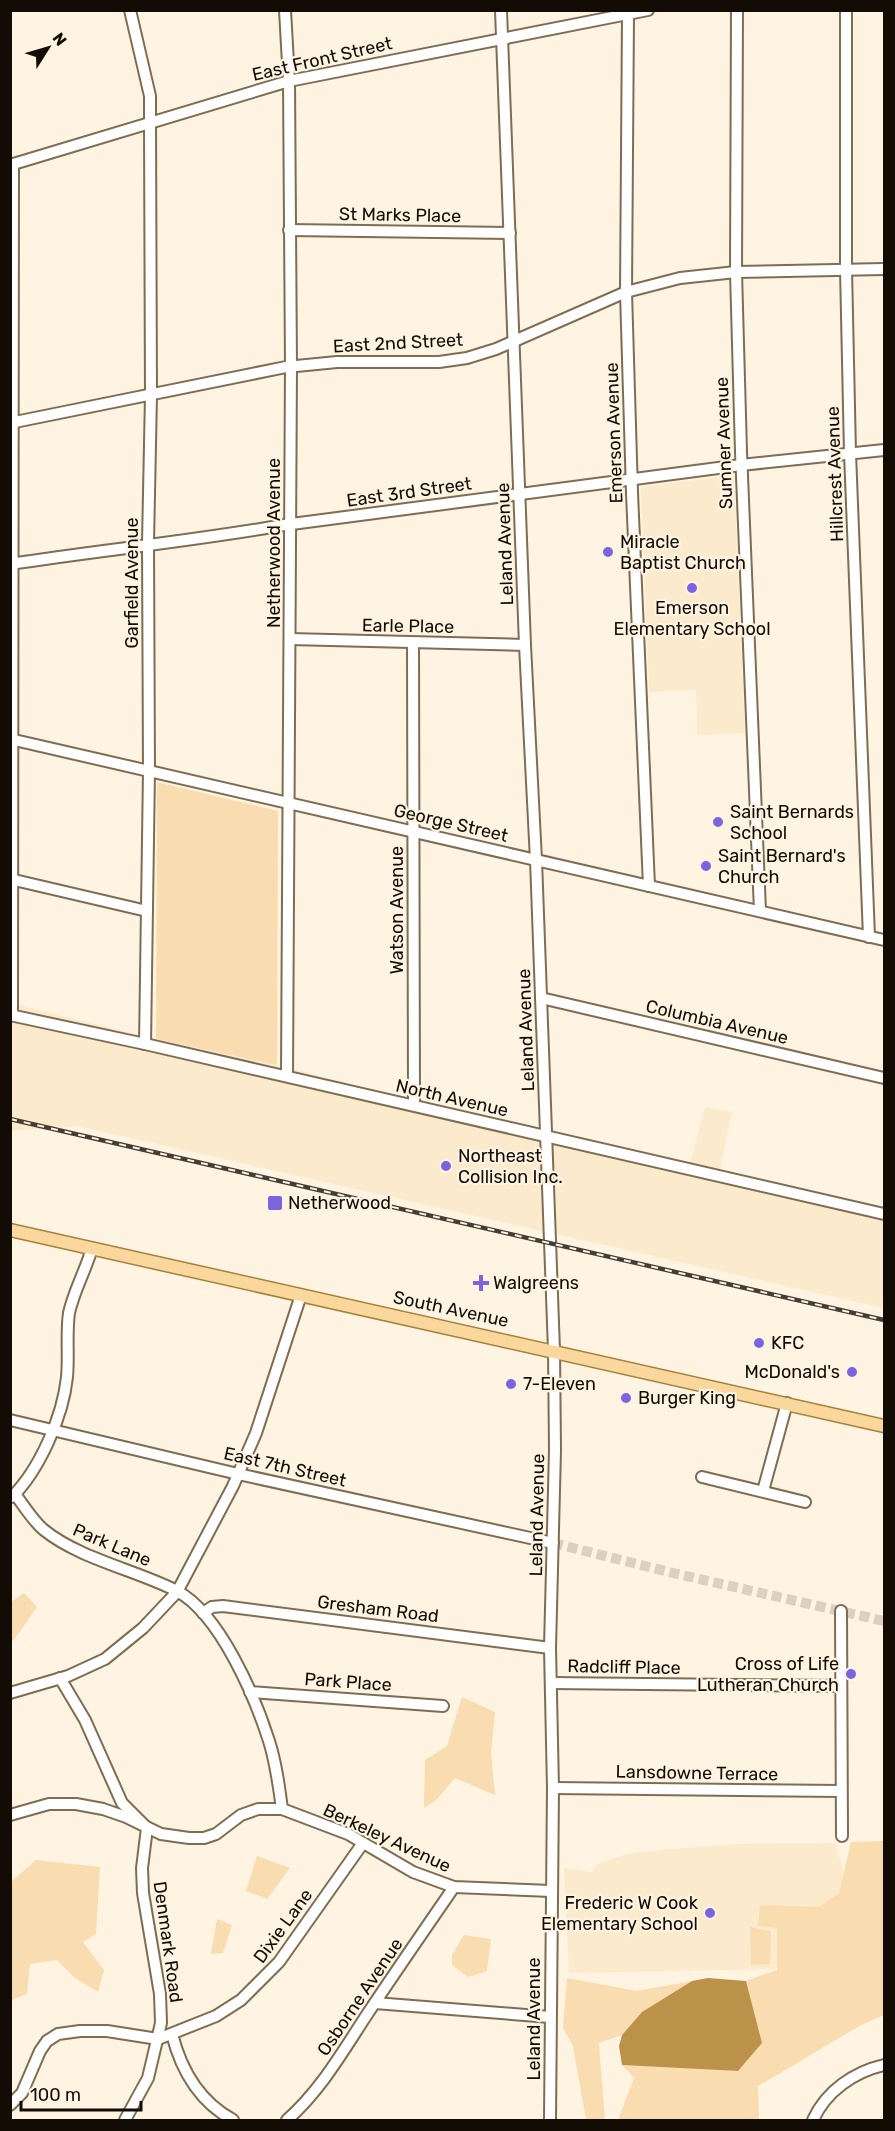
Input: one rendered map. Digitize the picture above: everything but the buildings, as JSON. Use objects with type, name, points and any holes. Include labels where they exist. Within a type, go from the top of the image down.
[{"type":"main road","name":"South Avenue","points":[[10,1230],[554,1350],[885,1426]]},
{"type":"street","name":"Garfield Avenue","points":[[130,10],[150,96],[151,395],[148,545],[149,771],[146,1044]]},
{"type":"street","name":"Netherwood Avenue","points":[[285,10],[289,81],[291,366],[287,1076]]},
{"type":"street","name":"Leland Avenue","points":[[501,10],[554,1350],[555,1450],[550,1648],[553,1788],[550,2121]]},
{"type":"street","name":"Sumner Avenue","points":[[737,10],[736,272],[741,465],[760,911]]},
{"type":"street","name":"Hillcrest Avenue","points":[[846,10],[846,270],[850,453],[869,937]]},
{"type":"street","name":"East Front Street","points":[[12,165],[289,81],[644,11]]},
{"type":"street","name":"Emerson Avenue","points":[[628,15],[626,292],[649,886]]},
{"type":"street","points":[[11,1015],[12,165]]},
{"type":"street","name":"St Marks Place","points":[[289,230],[510,233]]},
{"type":"street","name":"East 2nd Street","points":[[12,423],[291,366],[338,362],[446,361],[480,355],[626,292],[687,277],[736,272],[885,269]]},
{"type":"street","name":"East 3rd Street","points":[[11,564],[741,465],[885,450]]},
{"type":"street","name":"Earle Place","points":[[290,639],[525,645]]},
{"type":"street","name":"Watson Avenue","points":[[413,643],[414,1106]]},
{"type":"street","name":"George Street","points":[[11,740],[885,940]]},
{"type":"street","points":[[11,879],[147,911]]},
{"type":"street","name":"Columbia Avenue","points":[[541,998],[885,1078]]},
{"type":"street","name":"North Avenue","points":[[11,1015],[885,1214]]},
{"type":"street","points":[[13,1497],[42,1453],[61,1404],[67,1378],[70,1312],[92,1248]]},
{"type":"street","points":[[10,1693],[92,1667],[142,1628],[177,1592],[233,1486],[256,1433],[301,1295]]},
{"type":"street","points":[[763,1491],[788,1403]]},
{"type":"street","name":"East 7th Street","points":[[10,1420],[237,1474],[553,1543]]},
{"type":"street","points":[[702,1477],[804,1502]]},
{"type":"street","name":"Park Lane","points":[[13,1497],[42,1528],[62,1543],[177,1592],[203,1613],[228,1647],[250,1692],[270,1743],[282,1809]]},
{"type":"street","name":"Gresham Road","points":[[203,1613],[212,1607],[223,1606],[550,1648]]},
{"type":"street","points":[[841,1611],[842,1836]]},
{"type":"street","points":[[60,1678],[85,1720],[117,1794],[128,1810],[147,1828]]},
{"type":"street","name":"Radcliff Place","points":[[551,1683],[841,1686]]},
{"type":"street","name":"Park Place","points":[[250,1692],[443,1706]]},
{"type":"street","name":"Lansdowne Terrace","points":[[553,1788],[841,1791]]},
{"type":"street","name":"Berkeley Avenue","points":[[10,1815],[49,1804],[76,1804],[115,1813],[160,1834],[204,1838],[216,1834],[241,1815],[258,1809],[282,1809],[333,1827],[412,1872],[454,1887],[551,1891]]},
{"type":"street","name":"Denmark Road","points":[[125,2121],[148,2079],[161,2024],[160,1994],[143,1893],[142,1868],[147,1828]]},
{"type":"street","name":"Dixie Lane","points":[[10,2105],[21,2093],[40,2051],[47,2041],[58,2034],[107,2031],[158,2039],[216,2016],[241,2000],[279,1962],[363,1843]]},
{"type":"street","name":"Osborne Avenue","points":[[287,2121],[328,2076],[375,2002],[454,1887]]},
{"type":"street","points":[[375,2002],[550,2017]]},
{"type":"street","points":[[172,2034],[179,2059],[192,2082],[209,2103],[233,2121]]},
{"type":"street","points":[[813,2121],[824,2102],[839,2087],[864,2071],[885,2065]]},
{"type":"shaded area","name":"Emerson Elementary School","points":[[734,475],[745,733],[697,735],[696,690],[649,692],[641,487]]},
{"type":"shaded area","points":[[157,782],[278,811],[277,1065],[156,1039]]},
{"type":"shaded area","points":[[11,1003],[156,1039],[277,1065],[688,1171],[705,1107],[732,1112],[718,1179],[884,1218],[884,1308],[77,1126],[11,1131]]},
{"type":"shaded area","points":[[24,1593],[37,1607],[11,1641],[11,1602]]},
{"type":"shaded area","points":[[462,1697],[495,1712],[491,1753],[495,1795],[455,1778],[436,1800],[424,1808],[425,1760],[447,1746]]},
{"type":"shaded area","points":[[884,1841],[884,2015],[861,2025],[758,2086],[759,2120],[618,2120],[634,2078],[622,2065],[738,2071],[762,2043],[746,1981],[777,1970],[777,1928],[758,1926],[760,1905],[819,1907],[839,1893],[851,1842]]},
{"type":"shaded area","name":"Frederic W Cook Elementary School","points":[[836,1843],[863,1954],[772,1969],[569,1973],[564,1868],[593,1872],[595,1865],[627,1854],[671,1849],[736,1844]]},
{"type":"shaded area","points":[[257,1856],[290,1868],[267,1899],[246,1891]]},
{"type":"shaded area","points":[[36,1860],[100,1867],[96,1934],[83,1942],[104,1970],[98,1992],[75,1978],[57,1960],[30,1964],[27,1994],[11,2000],[11,1882]]},
{"type":"shaded area","points":[[217,1919],[232,1925],[223,1953],[211,1954]]},
{"type":"shaded area","points":[[750,1927],[771,1931],[770,1964],[751,1965]]},
{"type":"shaded area","points":[[464,1935],[491,1939],[487,1971],[468,1977],[452,1965],[452,1955]]},
{"type":"shaded area","points":[[567,1978],[637,1991],[692,1981],[642,2012],[622,2035],[599,2043],[605,2120],[586,2120],[573,2046],[563,2028]]},
{"type":"shaded area","points":[[708,1978],[746,1981],[762,2043],[738,2071],[622,2065],[619,2046],[622,2035],[642,2012],[692,1981]]},
{"type":"tunnel","points":[[553,1543],[884,1621]]},
{"type":"railway","points":[[10,1119],[884,1320]]},
{"type":"place","name":"Miracle Baptist Church","points":[[608,552]]},
{"type":"place","name":"Emerson Elementary School","points":[[692,588]]},
{"type":"place","name":"Saint Bernards School","points":[[718,822]]},
{"type":"place","name":"Saint Bernard's Church","points":[[706,866]]},
{"type":"place","name":"Northeast Collision Inc.","points":[[446,1166]]},
{"type":"place","name":"Netherwood","points":[[275,1203]]},
{"type":"place","name":"Walgreens","points":[[481,1283]]},
{"type":"place","name":"KFC","points":[[759,1343]]},
{"type":"place","name":"McDonald's","points":[[852,1372]]},
{"type":"place","name":"7-Eleven","points":[[511,1384]]},
{"type":"place","name":"Burger King","points":[[626,1398]]},
{"type":"place","name":"Cross of Life Lutheran Church","points":[[851,1674]]},
{"type":"place","name":"Frederic W Cook Elementary School","points":[[710,1913]]}]
